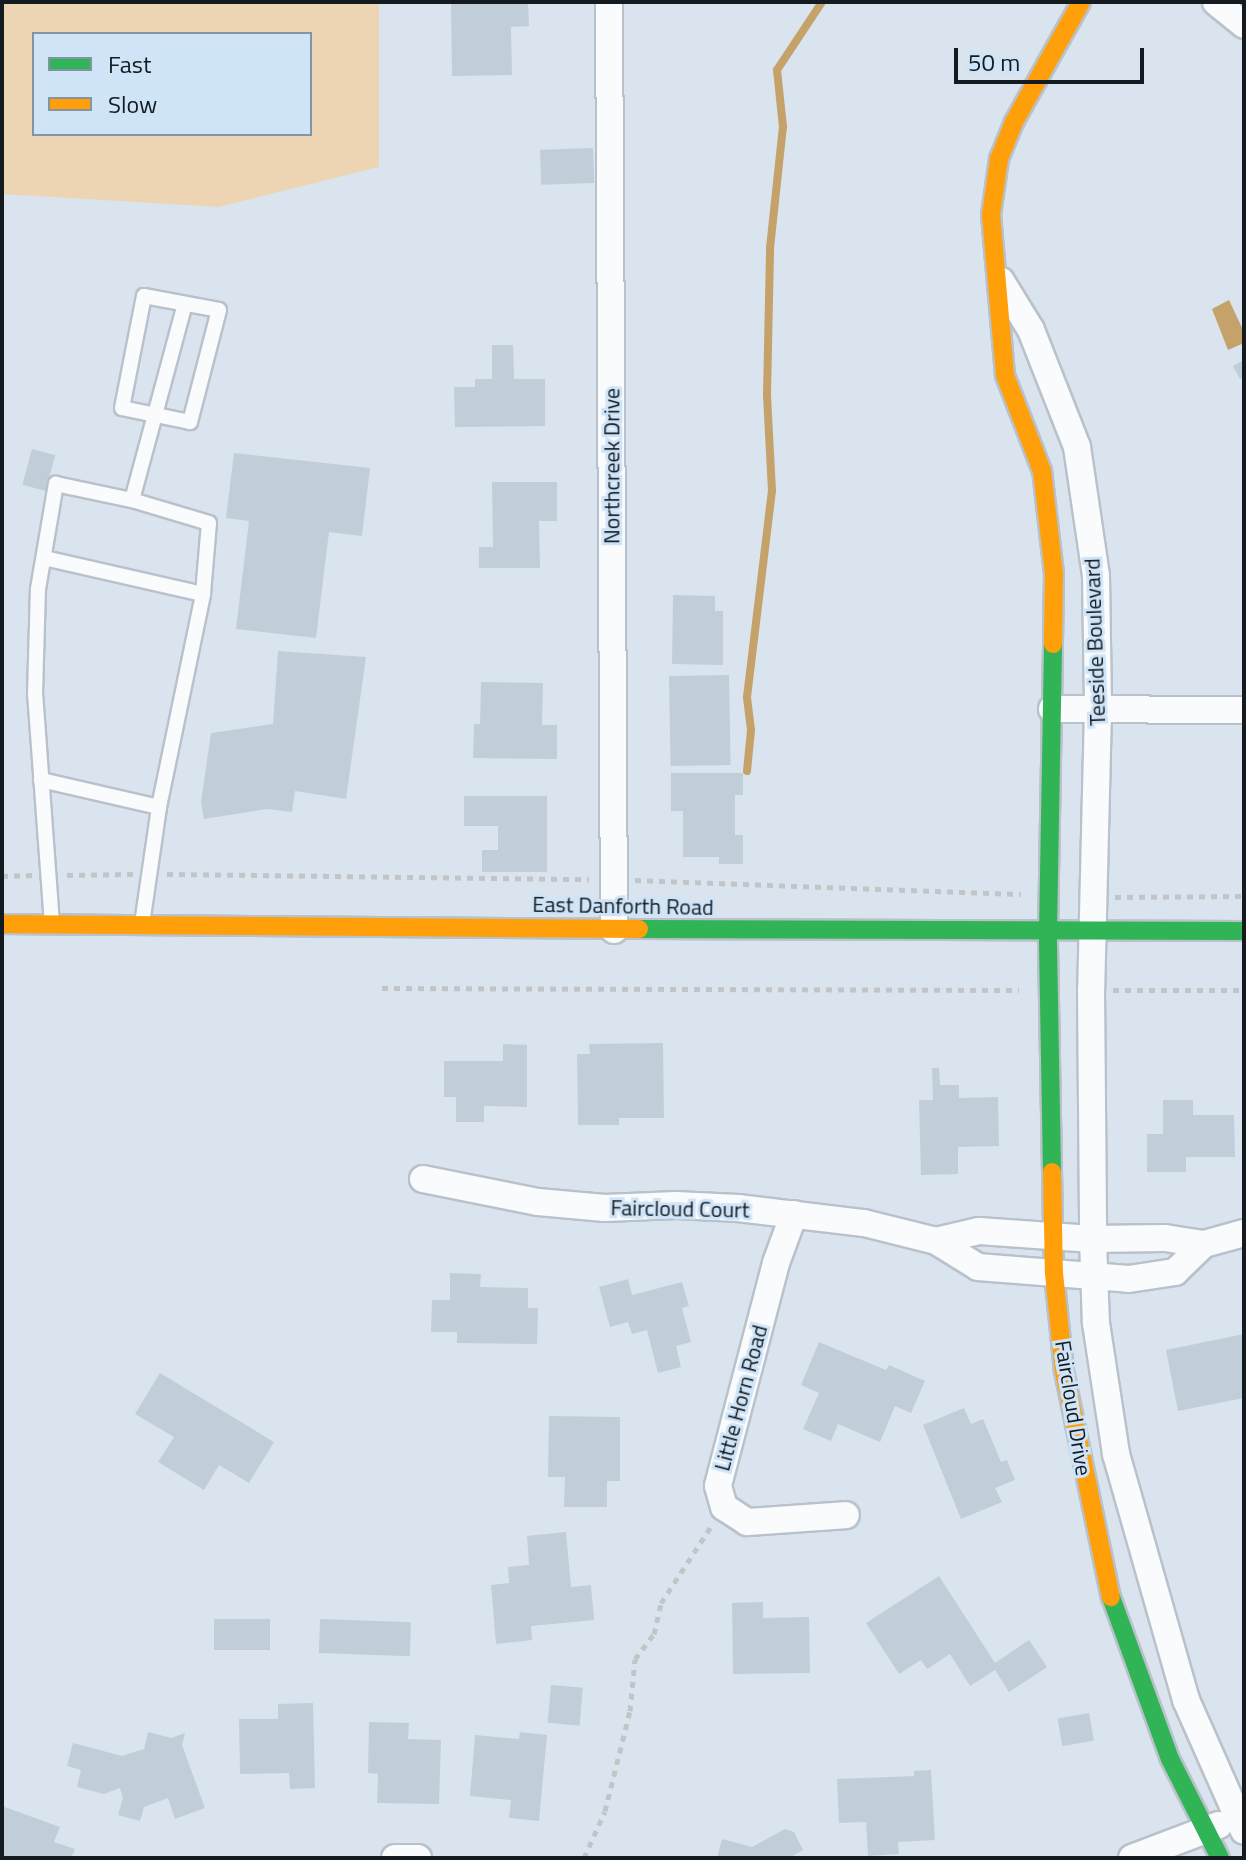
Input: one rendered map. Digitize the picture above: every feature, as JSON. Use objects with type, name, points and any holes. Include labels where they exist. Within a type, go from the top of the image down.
[{"type":"street","name":"Northcreek Drive","points":[[609,2],[614,930]]},
{"type":"street","name":"Teeside Boulevard","points":[[1048,933],[1054,574],[1042,471],[1005,375],[991,215],[999,159],[1014,122],[1081,2]]},
{"type":"street","points":[[1216,2],[1244,25]]},
{"type":"street","name":"Teeside Boulevard","points":[[997,275],[1031,330],[1077,447],[1096,576],[1095,933]]},
{"type":"street","points":[[1052,709],[1244,710]]},
{"type":"street","name":"East Danforth Road","points":[[2,924],[1048,933],[1244,931]]},
{"type":"street","name":"Faircloud Drive","points":[[1048,933],[1052,990],[1052,1236],[1064,1371],[1110,1595],[1170,1759],[1220,1858]]},
{"type":"street","name":"Faircloud Drive","points":[[1095,933],[1091,990],[1094,1276],[1096,1323],[1116,1454],[1186,1700],[1242,1821]]},
{"type":"street","name":"Faircloud Court","points":[[423,1179],[538,1202],[605,1208],[676,1205],[864,1223],[936,1241],[978,1267],[1129,1279],[1175,1272],[1204,1244]]},
{"type":"street","name":"Little Horn Road","points":[[724,1507],[718,1486],[776,1263],[794,1214]]},
{"type":"street","name":"Faircloud Court","points":[[936,1241],[979,1231],[1093,1239],[1165,1238],[1204,1244],[1244,1233]]},
{"type":"street","points":[[724,1507],[747,1522],[768,1523],[846,1515]]},
{"type":"street","points":[[1132,1858],[1206,1830],[1242,1821]]},
{"type":"street","points":[[395,1858],[418,1858]]},
{"type":"lane","points":[[144,296],[185,304],[219,310],[190,422],[122,408],[144,296]]},
{"type":"lane","points":[[132,500],[185,304]]},
{"type":"lane","points":[[52,924],[35,695],[38,589],[56,484],[132,500],[209,523],[203,594],[159,807],[142,925]]},
{"type":"lane","points":[[44,558],[203,594]]},
{"type":"lane","points":[[41,780],[159,807]]},
{"type":"path","points":[[382,988],[1052,990]]},
{"type":"path","points":[[1091,990],[1244,990]]},
{"type":"path","points":[[584,1858],[605,1811],[630,1711],[635,1659],[654,1634],[661,1603],[724,1507]]},
{"type":"shaded area","points":[[2,2],[379,2],[379,167],[219,207],[2,194]]},
{"type":"shaded area","points":[[1229,300],[1244,332],[1244,343],[1228,350],[1212,309]]},
{"type":"building","points":[[451,2],[528,2],[529,26],[511,27],[512,75],[452,76]]},
{"type":"building","points":[[593,148],[594,183],[541,185],[540,150]]},
{"type":"building","points":[[492,345],[513,345],[514,379],[545,379],[545,426],[455,427],[454,387],[475,387],[475,379],[492,379]]},
{"type":"building","points":[[1244,360],[1244,377],[1240,379],[1233,366]]},
{"type":"building","points":[[32,449],[55,455],[46,491],[22,485]]},
{"type":"building","points":[[234,453],[370,468],[362,536],[329,532],[316,638],[236,629],[249,521],[226,518]]},
{"type":"building","points":[[492,482],[557,482],[557,521],[539,521],[540,568],[479,568],[479,547],[493,547]]},
{"type":"building","points":[[673,595],[715,596],[715,611],[723,611],[723,665],[672,664]]},
{"type":"building","points":[[278,651],[366,657],[346,799],[295,791],[292,812],[267,809],[204,819],[201,802],[211,733],[273,724]]},
{"type":"building","points":[[729,675],[731,765],[671,766],[669,676]]},
{"type":"building","points":[[481,682],[543,683],[542,725],[557,725],[557,759],[473,758],[474,724],[480,724]]},
{"type":"building","points":[[671,773],[743,773],[743,795],[735,795],[735,835],[743,835],[743,864],[719,864],[719,857],[683,857],[683,811],[671,811]]},
{"type":"building","points":[[464,796],[547,796],[547,872],[482,872],[482,850],[498,850],[498,826],[464,826]]},
{"type":"building","points":[[663,1043],[664,1118],[619,1118],[619,1125],[578,1125],[577,1054],[590,1054],[589,1044]]},
{"type":"building","points":[[503,1044],[527,1045],[527,1107],[484,1106],[484,1122],[456,1122],[456,1097],[444,1097],[444,1061],[503,1061]]},
{"type":"building","points":[[932,1068],[939,1068],[940,1085],[959,1085],[959,1098],[998,1097],[999,1146],[958,1147],[958,1174],[921,1175],[919,1100],[933,1100]]},
{"type":"building","points":[[1163,1100],[1193,1100],[1193,1115],[1234,1115],[1235,1157],[1186,1157],[1186,1172],[1147,1172],[1147,1134],[1163,1134]]},
{"type":"building","points":[[450,1273],[481,1274],[480,1287],[528,1288],[528,1308],[538,1308],[537,1344],[457,1343],[457,1332],[431,1332],[432,1300],[450,1300]]},
{"type":"building","points":[[628,1279],[632,1295],[682,1282],[689,1306],[682,1308],[691,1342],[676,1346],[681,1367],[658,1373],[647,1330],[632,1334],[628,1322],[610,1327],[599,1287]]},
{"type":"building","points":[[1244,1334],[1244,1398],[1178,1411],[1166,1350]]},
{"type":"building","points":[[819,1342],[886,1370],[889,1365],[925,1381],[911,1413],[895,1406],[880,1442],[838,1424],[831,1441],[803,1429],[819,1393],[801,1385]]},
{"type":"building","points":[[160,1373],[274,1442],[249,1483],[219,1465],[204,1490],[158,1462],[174,1437],[135,1414]]},
{"type":"building","points":[[964,1408],[971,1424],[983,1419],[1001,1462],[1007,1460],[1015,1480],[995,1488],[1002,1502],[961,1519],[923,1425]]},
{"type":"building","points":[[549,1416],[620,1417],[620,1481],[607,1481],[607,1507],[564,1507],[565,1477],[548,1477]]},
{"type":"building","points":[[566,1532],[571,1587],[591,1585],[594,1620],[531,1626],[532,1640],[496,1644],[491,1585],[509,1583],[508,1567],[529,1565],[527,1536]]},
{"type":"building","points":[[939,1576],[995,1663],[1029,1640],[1047,1667],[1009,1692],[995,1670],[970,1686],[950,1654],[927,1669],[921,1660],[899,1674],[866,1623]]},
{"type":"building","points":[[763,1602],[763,1618],[809,1617],[810,1673],[733,1674],[732,1603]]},
{"type":"building","points":[[214,1619],[270,1619],[270,1650],[214,1650]]},
{"type":"building","points":[[320,1619],[411,1622],[410,1656],[319,1653]]},
{"type":"building","points":[[551,1685],[583,1688],[580,1726],[548,1723]]},
{"type":"building","points":[[313,1703],[315,1788],[290,1789],[289,1773],[240,1774],[239,1719],[278,1719],[278,1704]]},
{"type":"building","points":[[1089,1713],[1094,1741],[1062,1746],[1057,1719]]},
{"type":"building","points":[[369,1722],[409,1723],[408,1739],[441,1740],[439,1804],[377,1803],[378,1774],[368,1773]]},
{"type":"building","points":[[148,1732],[171,1738],[185,1733],[182,1745],[205,1808],[175,1819],[168,1798],[144,1807],[140,1821],[118,1815],[123,1798],[120,1788],[104,1794],[77,1787],[81,1770],[67,1766],[73,1743],[122,1756],[144,1749]]},
{"type":"building","points":[[520,1732],[547,1735],[539,1821],[509,1818],[511,1800],[470,1796],[475,1735],[519,1739]]},
{"type":"building","points":[[931,1770],[935,1840],[898,1842],[899,1854],[868,1856],[866,1822],[839,1823],[837,1779],[914,1776],[914,1771]]},
{"type":"building","points":[[2,1806],[60,1827],[54,1842],[75,1849],[71,1858],[2,1858]]},
{"type":"building","points":[[785,1829],[794,1832],[803,1850],[789,1858],[717,1858],[722,1839],[752,1847]]},
{"type":"waterway","points":[[747,771],[751,730],[747,697],[772,491],[767,395],[770,248],[783,127],[777,70],[822,2]]},
{"type":"traffic: fast","points":[[1052,1172],[1048,933],[1053,644]]},
{"type":"traffic: fast","points":[[639,929],[1244,931]]},
{"type":"traffic: fast","points":[[1111,1597],[1170,1759],[1220,1858]]},
{"type":"traffic: slow","points":[[1053,644],[1054,574],[1042,471],[1005,375],[991,215],[999,159],[1014,122],[1081,2]]},
{"type":"traffic: slow","points":[[2,924],[639,929]]},
{"type":"traffic: slow","points":[[1052,1172],[1054,1273],[1064,1371],[1111,1597]]}]
